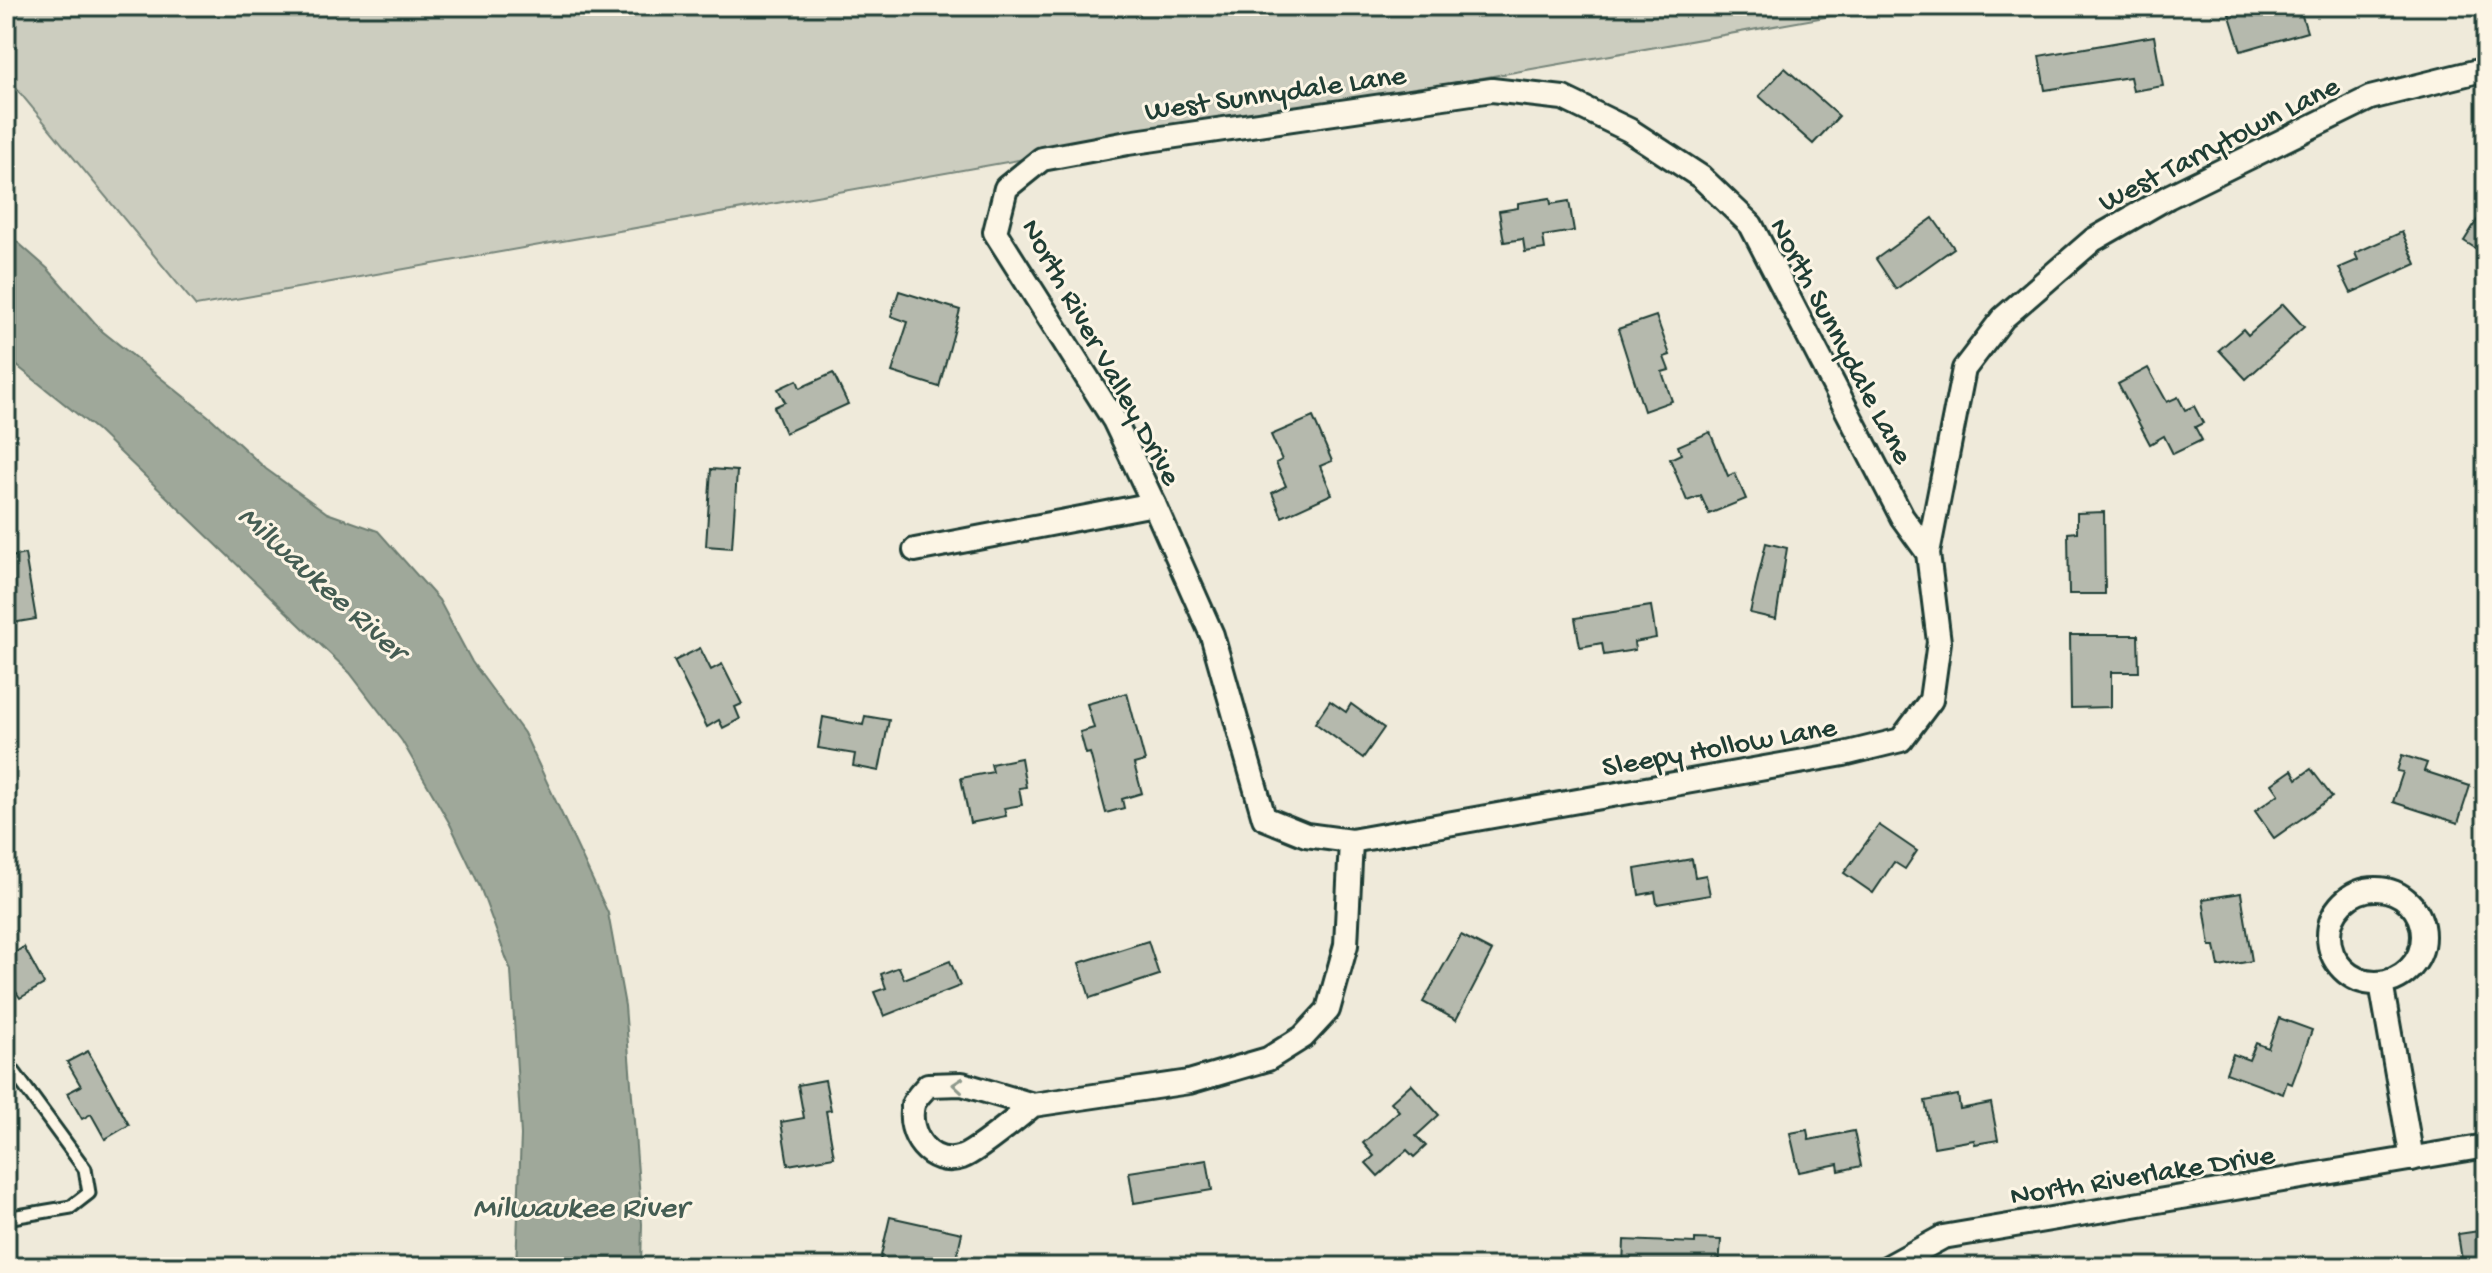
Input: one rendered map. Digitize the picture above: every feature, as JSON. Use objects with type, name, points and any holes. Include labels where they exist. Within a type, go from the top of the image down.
[{"type":"street","name":"West Tarrytown Lane","points":[[1928,553],[1964,369],[2003,318],[2093,240],[2181,190],[2370,98],[2486,69]]},
{"type":"street","name":"West Sunnydale Lane","points":[[1006,188],[1042,159],[1128,143],[1492,90],[1563,98]]},
{"type":"street","name":"North Sunnydale Lane","points":[[1563,98],[1629,130],[1701,177],[1751,225],[1902,517],[1928,553]]},
{"type":"street","name":"North River Valley Drive","points":[[1006,188],[995,232],[1114,420],[1154,504],[1212,635],[1264,818],[1306,835],[1351,841]]},
{"type":"street","points":[[915,550],[1154,504]]},
{"type":"street","name":"Sleepy Hollow Lane","points":[[1351,841],[1844,754],[1901,740],[1931,700],[1939,642],[1928,553]]},
{"type":"street","points":[[1033,1105],[962,1157],[941,1158],[926,1152],[914,1133],[913,1104],[928,1085],[962,1084],[1033,1105],[1225,1074],[1268,1059],[1303,1037],[1328,1010],[1346,945],[1351,841]]},
{"type":"street","points":[[2371,889],[2387,890],[2402,897],[2414,908],[2422,931],[2419,955],[2410,968],[2397,978],[2381,983],[2352,977],[2332,956],[2328,941],[2334,912],[2356,893],[2371,889]]},
{"type":"street","points":[[2381,983],[2412,1159]]},
{"type":"street","name":"North Riverlake Drive","points":[[1888,1267],[1943,1237],[2486,1146]]},
{"type":"lane","points":[[6,1061],[85,1169],[89,1193],[71,1207],[6,1218]]},
{"type":"shaded area","points":[[6,6],[1887,6],[196,306],[6,76]]},
{"type":"water","name":"Milwaukee River","points":[[6,232],[48,269],[102,331],[212,419],[266,469],[327,513],[378,531],[439,600],[472,662],[524,733],[608,913],[625,1006],[642,1224],[641,1267],[516,1267],[521,1135],[511,971],[480,887],[450,824],[402,741],[350,673],[97,430],[6,357]]},
{"type":"building","points":[[2251,6],[2299,6],[2307,32],[2241,51],[2229,13]]},
{"type":"building","points":[[2154,36],[2163,86],[2133,91],[2130,77],[2045,90],[2039,56]]},
{"type":"building","points":[[1785,68],[1839,116],[1813,144],[1759,96]]},
{"type":"building","points":[[1550,198],[1551,204],[1569,201],[1574,231],[1543,236],[1545,249],[1525,252],[1523,239],[1504,242],[1499,211],[1518,208],[1518,203]]},
{"type":"building","points":[[2486,206],[2486,255],[2464,241]]},
{"type":"building","points":[[1933,218],[1954,248],[1896,289],[1876,259]]},
{"type":"building","points":[[2402,232],[2416,264],[2351,293],[2339,268],[2358,260],[2355,253]]},
{"type":"building","points":[[899,291],[960,310],[939,387],[892,372],[908,322],[891,316]]},
{"type":"building","points":[[2283,304],[2304,327],[2246,379],[2219,350],[2243,329],[2248,335]]},
{"type":"building","points":[[1656,316],[1670,355],[1664,357],[1669,370],[1662,372],[1672,401],[1644,411],[1618,329]]},
{"type":"building","points":[[2148,368],[2167,402],[2178,397],[2185,410],[2194,406],[2203,423],[2195,427],[2202,440],[2173,454],[2164,436],[2150,444],[2118,384]]},
{"type":"building","points":[[833,373],[848,404],[785,433],[774,407],[785,402],[778,389],[797,380],[800,388]]},
{"type":"building","points":[[1313,417],[1332,461],[1320,466],[1332,494],[1282,517],[1272,493],[1286,486],[1276,463],[1282,460],[1271,435]]},
{"type":"building","points":[[1710,432],[1728,476],[1735,473],[1746,499],[1709,514],[1701,496],[1687,501],[1670,459],[1681,454],[1678,446]]},
{"type":"building","points":[[711,469],[737,471],[732,548],[706,546]]},
{"type":"building","points":[[2104,512],[2105,594],[2069,594],[2068,533],[2077,532],[2077,513]]},
{"type":"building","points":[[1766,543],[1787,548],[1776,619],[1750,613]]},
{"type":"building","points":[[25,554],[36,619],[6,624],[6,558]]},
{"type":"building","points":[[1651,606],[1656,638],[1634,642],[1635,650],[1604,655],[1602,643],[1580,647],[1575,618]]},
{"type":"building","points":[[2070,635],[2138,635],[2139,672],[2111,672],[2111,707],[2071,708]]},
{"type":"building","points":[[700,648],[711,670],[722,664],[742,704],[735,707],[740,719],[723,728],[719,720],[707,727],[674,661]]},
{"type":"building","points":[[1127,693],[1145,761],[1134,764],[1142,793],[1122,799],[1124,808],[1106,813],[1090,753],[1086,754],[1080,732],[1094,728],[1087,704]]},
{"type":"building","points":[[1330,701],[1346,712],[1351,704],[1384,728],[1363,758],[1315,723]]},
{"type":"building","points":[[865,716],[889,720],[879,771],[853,766],[855,754],[818,748],[823,717],[863,725]]},
{"type":"building","points":[[2402,755],[2427,763],[2424,771],[2470,786],[2458,823],[2393,802],[2403,772],[2397,771]]},
{"type":"building","points":[[1021,758],[1026,787],[1019,788],[1022,805],[1004,808],[1006,816],[970,823],[961,778],[993,772],[991,764]]},
{"type":"building","points":[[2311,769],[2332,797],[2274,838],[2255,811],[2279,794],[2272,784],[2292,770],[2297,779]]},
{"type":"building","points":[[1879,825],[1917,851],[1905,869],[1894,862],[1873,893],[1844,873]]},
{"type":"building","points":[[1692,859],[1695,877],[1706,875],[1710,895],[1657,904],[1655,892],[1639,895],[1635,869]]},
{"type":"building","points":[[2241,893],[2252,961],[2219,967],[2215,946],[2210,946],[2203,899]]},
{"type":"building","points":[[1461,935],[1492,951],[1456,1020],[1423,1002]]},
{"type":"building","points":[[1148,941],[1159,975],[1090,998],[1079,963]]},
{"type":"building","points":[[24,947],[44,984],[20,998],[13,987],[6,991],[6,958]]},
{"type":"building","points":[[950,961],[960,986],[884,1016],[874,992],[886,988],[881,974],[899,967],[904,979]]},
{"type":"building","points":[[2279,1018],[2312,1030],[2292,1084],[2287,1082],[2283,1094],[2226,1073],[2233,1054],[2249,1060],[2256,1043],[2268,1048]]},
{"type":"building","points":[[88,1051],[129,1125],[105,1139],[91,1114],[82,1119],[67,1093],[81,1086],[67,1062]]},
{"type":"building","points":[[825,1080],[831,1110],[826,1111],[834,1157],[788,1165],[781,1122],[804,1118],[798,1085]]},
{"type":"building","points":[[1411,1084],[1439,1115],[1416,1136],[1426,1146],[1414,1157],[1407,1150],[1378,1176],[1366,1163],[1374,1156],[1363,1143],[1399,1111],[1391,1102]]},
{"type":"building","points":[[1958,1095],[1960,1109],[1991,1103],[1998,1140],[1975,1144],[1974,1140],[1934,1147],[1925,1101]]},
{"type":"building","points":[[1807,1130],[1809,1140],[1854,1131],[1861,1166],[1839,1171],[1838,1164],[1799,1172],[1790,1133]]},
{"type":"building","points":[[1207,1160],[1212,1190],[1134,1203],[1129,1172]]},
{"type":"building","points":[[890,1217],[962,1233],[955,1264],[930,1258],[928,1267],[914,1267],[880,1260]]},
{"type":"building","points":[[2486,1230],[2486,1265],[2463,1267],[2458,1234]]},
{"type":"building","points":[[1695,1239],[1721,1240],[1719,1267],[1623,1267],[1624,1240],[1695,1243]]}]
